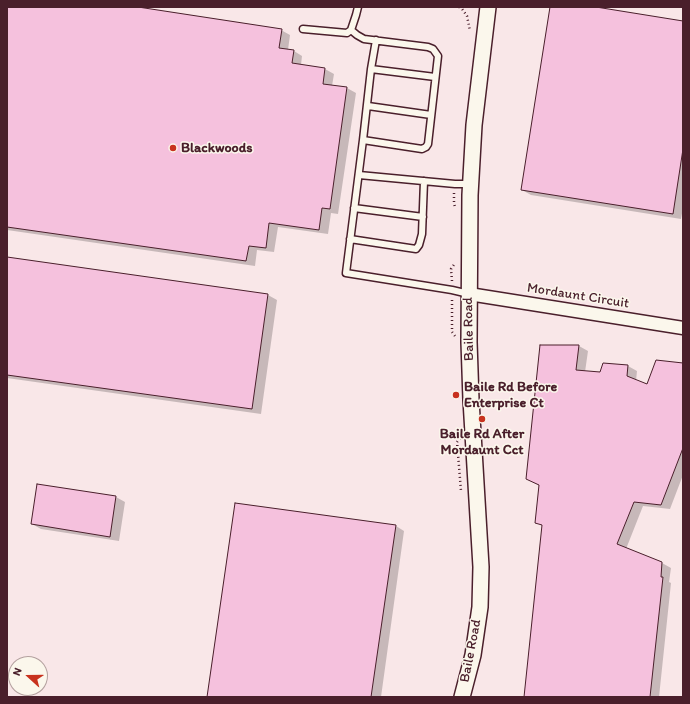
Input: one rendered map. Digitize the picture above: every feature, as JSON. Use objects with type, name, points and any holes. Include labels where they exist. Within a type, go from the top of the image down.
[{"type":"street","name":"Baile Road","points":[[462,697],[473,655],[480,607],[481,567],[469,342],[470,184],[474,125],[488,7]]},
{"type":"street","name":"Mordaunt Circuit","points":[[469,294],[683,328]]},
{"type":"lane","points":[[303,29],[347,33],[351,30],[358,7]]},
{"type":"lane","points":[[351,30],[364,38],[428,48],[433,50],[438,56],[428,144],[426,147],[422,149],[363,140]]},
{"type":"lane","points":[[376,40],[371,69],[368,106],[346,273],[469,294]]},
{"type":"lane","points":[[371,69],[435,77]]},
{"type":"lane","points":[[368,106],[431,115]]},
{"type":"lane","points":[[359,175],[455,184],[470,184]]},
{"type":"lane","points":[[350,239],[416,249],[419,245],[422,234],[424,181]]},
{"type":"lane","points":[[354,208],[423,217]]},
{"type":"shaded area","points":[[7,7],[683,7],[683,697],[7,697]]},
{"type":"building","name":"Blackwoods","points":[[7,7],[138,7],[282,29],[279,48],[294,50],[292,63],[325,68],[323,84],[347,87],[330,209],[322,208],[319,230],[269,223],[266,248],[249,246],[246,261],[7,227]]},
{"type":"building","points":[[550,7],[596,7],[683,21],[683,149],[673,214],[521,190]]},
{"type":"building","points":[[7,257],[268,294],[252,409],[7,375]]},
{"type":"building","points":[[540,345],[579,345],[576,370],[600,372],[603,363],[628,365],[627,376],[647,384],[656,360],[683,363],[683,448],[661,505],[634,502],[617,544],[662,562],[661,577],[663,577],[650,697],[524,697],[542,525],[535,523],[539,485],[526,479]]},
{"type":"building","points":[[37,484],[116,496],[110,537],[31,524]]},
{"type":"building","points":[[235,503],[396,525],[371,697],[207,697]]},
{"type":"place","name":"Blackwoods","points":[[173,148]]},
{"type":"place","name":"Baile Rd Before Enterprise Ct","points":[[456,395]]},
{"type":"place","name":"Baile Rd After Mordaunt Cct","points":[[482,419]]}]
